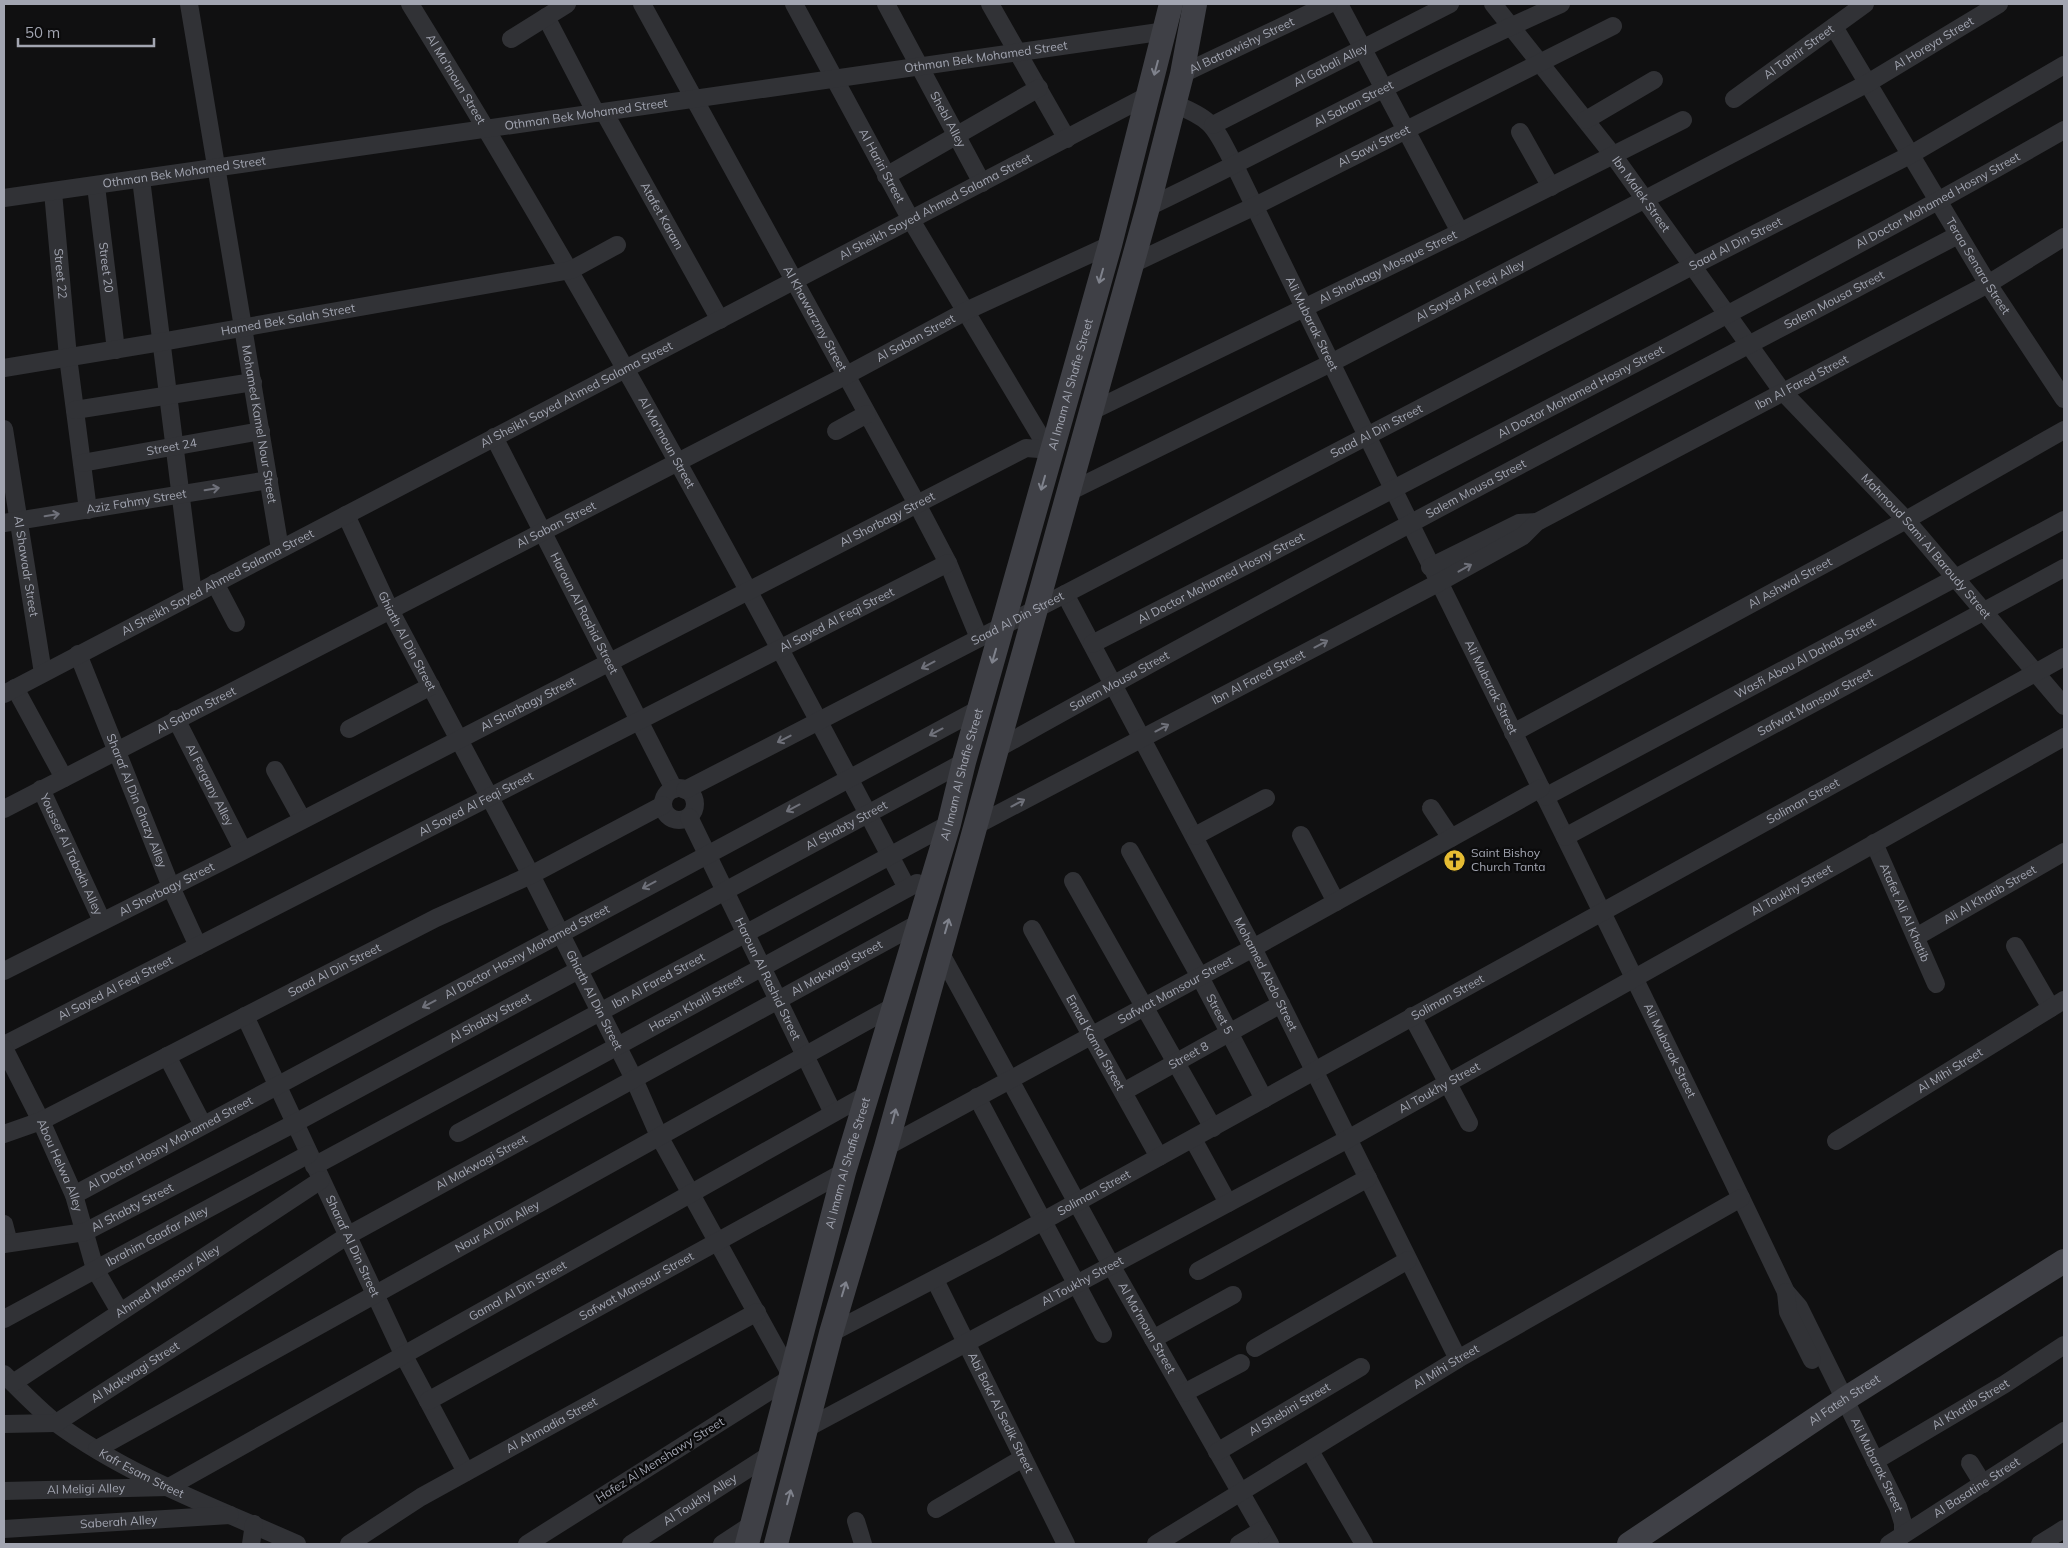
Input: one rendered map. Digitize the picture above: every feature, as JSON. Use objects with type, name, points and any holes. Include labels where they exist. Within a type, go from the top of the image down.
[{"type":"main road","name":"Al Imam Al Shafie Street","points":[[749,1535],[792,1377],[844,1172],[866,1095],[896,1005],[949,824],[964,762],[1110,244],[1166,30],[1171,4]]},
{"type":"main road","name":"Al Imam Al Shafie Street","points":[[776,1544],[831,1333],[886,1147],[1148,207],[1182,74],[1194,4]]},
{"type":"main road","name":"Al Fateh Street","points":[[1629,1544],[1840,1403],[2064,1262]]},
{"type":"street","name":"Mohamed Kamel Nour Street","points":[[189,4],[280,549]]},
{"type":"street","name":"Al Ma'moun Street","points":[[410,4],[488,129],[571,270],[819,721],[907,888]]},
{"type":"street","points":[[511,39],[567,4]]},
{"type":"street","name":"Al Khawarzmy Street","points":[[642,4],[917,504],[948,563],[979,638]]},
{"type":"street","name":"Al Hariri Street","points":[[794,4],[911,220],[1051,454]]},
{"type":"street","name":"Shebl Alley","points":[[886,4],[982,183]]},
{"type":"street","points":[[990,4],[1067,138]]},
{"type":"street","name":"Al Batrawishy Street","points":[[1182,74],[1329,4]]},
{"type":"street","points":[[1339,4],[1460,232]]},
{"type":"street","name":"Al Gabali Alley","points":[[1213,125],[1450,4]]},
{"type":"street","name":"Ibn Malek Street","points":[[1493,4],[1613,155],[1694,265],[1782,391]]},
{"type":"street","name":"Al Saban Street","points":[[1148,207],[1235,166],[1511,26],[1561,4]]},
{"type":"street","name":"Al Tahrir Street","points":[[1734,99],[1865,4]]},
{"type":"street","name":"Al Horeya Street","points":[[1868,82],[1999,4]]},
{"type":"street","name":"Atafet Karam","points":[[546,17],[720,320]]},
{"type":"street","name":"Al Sawi Street","points":[[1132,264],[1255,206],[1613,26]]},
{"type":"street","name":"Teraa Senara Street","points":[[1834,26],[1988,284],[2062,390]]},
{"type":"street","name":"Othman Bek Mohamed Street","points":[[4,198],[1166,30]]},
{"type":"street","name":"Saad Al Din Street","points":[[680,789],[819,721],[1002,627],[1694,265],[1910,155],[2064,65]]},
{"type":"street","points":[[1586,120],[1654,80]]},
{"type":"street","name":"Al Sayed Al Feqi Alley","points":[[1069,492],[1331,363],[1868,82]]},
{"type":"street","points":[[886,176],[1039,88]]},
{"type":"street","name":"Al Sheikh Sayed Ahmed Salama Street","points":[[10,691],[43,672],[1149,95]]},
{"type":"street","name":"Ali Mubarak Street","points":[[1174,104],[1197,112],[1213,125],[1235,166],[1409,525],[1602,912],[1741,1198],[1786,1292],[1788,1312],[1875,1461],[1901,1515],[1900,1541]]},
{"type":"street","name":"Al Shorbagy Mosque Street","points":[[1092,411],[1460,232],[1683,120]]},
{"type":"street","name":"Al Doctor Mohamed Hosny Street","points":[[1092,644],[1393,491],[1728,314],[1938,202],[2064,130]]},
{"type":"street","points":[[1520,132],[1551,186]]},
{"type":"street","points":[[141,179],[179,495],[193,594]]},
{"type":"street","name":"Street 20","points":[[96,186],[116,350]]},
{"type":"street","name":"Street 22","points":[[53,192],[68,356],[88,510]]},
{"type":"street","name":"Salem Mousa Street","points":[[997,750],[1114,684],[1409,525],[1958,235]]},
{"type":"street","name":"Ibn Al Fared Street","points":[[975,826],[1143,738],[1434,575],[1519,523],[1536,522],[1988,284],[2064,237]]},
{"type":"street","name":"Al Saban Street","points":[[4,809],[846,376],[966,311],[1110,244]]},
{"type":"street","name":"Hamed Bek Salah Street","points":[[4,368],[571,270],[617,246]]},
{"type":"street","points":[[75,410],[253,382]]},
{"type":"street","name":"Mahmoud Sami Al Baroudy Street","points":[[1782,391],[1906,520],[2064,706]]},
{"type":"street","points":[[836,431],[867,414]]},
{"type":"street","name":"Al Shawadr Street","points":[[4,429],[11,522],[43,672]]},
{"type":"street","name":"Al Ashwal Street","points":[[1513,733],[1906,520],[2064,430]]},
{"type":"street","name":"Street 24","points":[[82,463],[261,431]]},
{"type":"street","name":"Haroun Al Rashid Street","points":[[494,438],[640,720],[680,789]]},
{"type":"street","name":"Al Shorbagy Street","points":[[4,971],[1026,448],[1039,448],[1051,454]]},
{"type":"street","name":"Aziz Fahmy Street","points":[[11,522],[269,480]]},
{"type":"street","name":"Ghiath Al Din Street","points":[[346,515],[390,610],[531,875],[634,1079],[659,1136],[792,1377]]},
{"type":"street","name":"Wasfi Abou Al Dahab Street","points":[[1543,793],[2064,520]]},
{"type":"street","name":"Al Sayed Al Feqi Street","points":[[4,1047],[948,563]]},
{"type":"street","name":"Safwat Mansour Street","points":[[1565,837],[1986,612],[2064,568]]},
{"type":"street","points":[[215,583],[236,623]]},
{"type":"street","name":"Mohamed Abdo Street","points":[[1065,594],[1253,948],[1458,1359]]},
{"type":"street","name":"Sharaf Al Din Ghazy Alley","points":[[78,654],[171,887],[198,946]]},
{"type":"street","name":"Soliman Street","points":[[831,1333],[935,1280],[1193,1139],[2064,656]]},
{"type":"street","points":[[349,729],[431,686]]},
{"type":"street","points":[[10,691],[64,778]]},
{"type":"street","name":"Al Doctor Hosny Mohamed Street","points":[[74,1195],[979,709]]},
{"type":"street","name":"Al Fergany Alley","points":[[176,720],[243,850]]},
{"type":"street","name":"Al Toukhy Street","points":[[807,1428],[1348,1138],[2064,737]]},
{"type":"street","name":"Al Shabty Street","points":[[6,1244],[85,1232],[295,1123],[725,889],[964,762]]},
{"type":"street","points":[[275,770],[302,819]]},
{"type":"street","name":"Youssef Al Tabakh Alley","points":[[41,789],[102,921]]},
{"type":"street","points":[[680,789],[694,799],[693,812],[689,817],[677,821],[666,815],[663,805],[664,796],[680,789]]},
{"type":"street","name":"Safwat Mansour Street","points":[[886,1147],[1200,977],[1451,838],[1543,793]]},
{"type":"street","points":[[1195,836],[1266,798]]},
{"type":"street","name":"Saad Al Din Street","points":[[4,1134],[41,1121],[436,918],[531,875],[663,805]]},
{"type":"street","points":[[1431,808],[1451,838]]},
{"type":"street","name":"Haroun Al Rashid Street","points":[[689,817],[833,1113]]},
{"type":"street","name":"Ibn Al Fared Street","points":[[315,1167],[949,824]]},
{"type":"street","points":[[1301,835],[1336,902]]},
{"type":"street","name":"Atafet Ali Al Khatib","points":[[1874,843],[1936,984]]},
{"type":"street","name":"Street 5","points":[[1130,851],[1200,977],[1264,1099]]},
{"type":"street","name":"Ali Al Khatib Street","points":[[1916,937],[2064,852]]},
{"type":"street","name":"Hassn Khalil Street","points":[[458,1133],[934,874]]},
{"type":"street","points":[[1073,881],[1213,1128]]},
{"type":"street","name":"Al Makwagi Street","points":[[56,1423],[347,1236],[920,923]]},
{"type":"street","name":"Emad Kamal Street","points":[[1032,929],[1160,1157]]},
{"type":"street","points":[[2015,946],[2058,1004]]},
{"type":"street","name":"Al Ma'moun Street","points":[[940,952],[1111,1265],[1266,1537]]},
{"type":"street","name":"Street 8","points":[[1123,1092],[1281,1004]]},
{"type":"street","name":"Al Mihi Street","points":[[1836,1141],[2058,1004]]},
{"type":"street","name":"Nour Al Din Alley","points":[[97,1449],[896,1005]]},
{"type":"street","name":"Sharaf Al Din Street","points":[[245,1016],[403,1354],[466,1472]]},
{"type":"street","points":[[1412,1016],[1469,1123]]},
{"type":"street","name":"Abou Helwa Alley","points":[[4,1047],[41,1121],[74,1195],[95,1270],[120,1312]]},
{"type":"street","points":[[167,1056],[203,1125]]},
{"type":"street","name":"Gamal Al Din Street","points":[[169,1487],[866,1095]]},
{"type":"street","points":[[977,1097],[1103,1334]]},
{"type":"street","points":[[1193,1139],[1228,1203]]},
{"type":"street","name":"Ibrahim Gaafar Alley","points":[[4,1318],[95,1270],[315,1167]]},
{"type":"street","name":"Ahmed Mansour Alley","points":[[8,1378],[120,1312],[315,1167]]},
{"type":"street","name":"Safwat Mansour Street","points":[[428,1402],[844,1172]]},
{"type":"street","points":[[1198,1270],[1368,1178]]},
{"type":"street","name":"Al Mihi Street","points":[[1156,1544],[1458,1359],[1741,1198]]},
{"type":"street","points":[[4,1224],[6,1244]]},
{"type":"street","points":[[1255,1348],[1408,1260]]},
{"type":"street","name":"Abi Bakr Al Sedik Street","points":[[935,1280],[1066,1544]]},
{"type":"street","points":[[1153,1339],[1233,1295]]},
{"type":"street","name":"Al Ahmadia Street","points":[[349,1544],[421,1497],[757,1312]]},
{"type":"street","name":"Al Khatib Street","points":[[1875,1461],[2005,1384],[2064,1345]]},
{"type":"street","points":[[1184,1393],[1241,1363]]},
{"type":"street","name":"Al Shebini Street","points":[[1217,1452],[1361,1367]]},
{"type":"street","name":"Hafez Al Menshawy Street","points":[[527,1544],[792,1377]]},
{"type":"street","name":"Kafr Esam Street","points":[[8,1378],[56,1423],[97,1449],[169,1487],[297,1544]]},
{"type":"street","name":"Ali Mubarak Street","points":[[1840,1403],[1900,1541]]},
{"type":"street","points":[[4,1424],[56,1423]]},
{"type":"street","name":"Al Basatine Street","points":[[1900,1541],[2064,1431]]},
{"type":"street","points":[[1310,1450],[1364,1544]]},
{"type":"street","name":"Al Toukhy Alley","points":[[631,1544],[771,1454]]},
{"type":"street","points":[[936,1509],[1023,1458]]},
{"type":"street","points":[[1970,1463],[1983,1484]]},
{"type":"street","name":"Al Meligi Alley","points":[[4,1491],[169,1487]]},
{"type":"street","name":"Saberah Alley","points":[[4,1529],[233,1515]]},
{"type":"street","points":[[856,1520],[863,1544]]},
{"type":"street","points":[[251,1544],[254,1524]]},
{"type":"street","points":[[2046,1543],[2064,1528]]},
{"type":"street","points":[[722,1544],[749,1535]]},
{"type":"street","points":[[1239,1544],[1266,1537]]},
{"type":"place","name":"Saint Bishoy Church Tanta","points":[[1455,860]]}]
